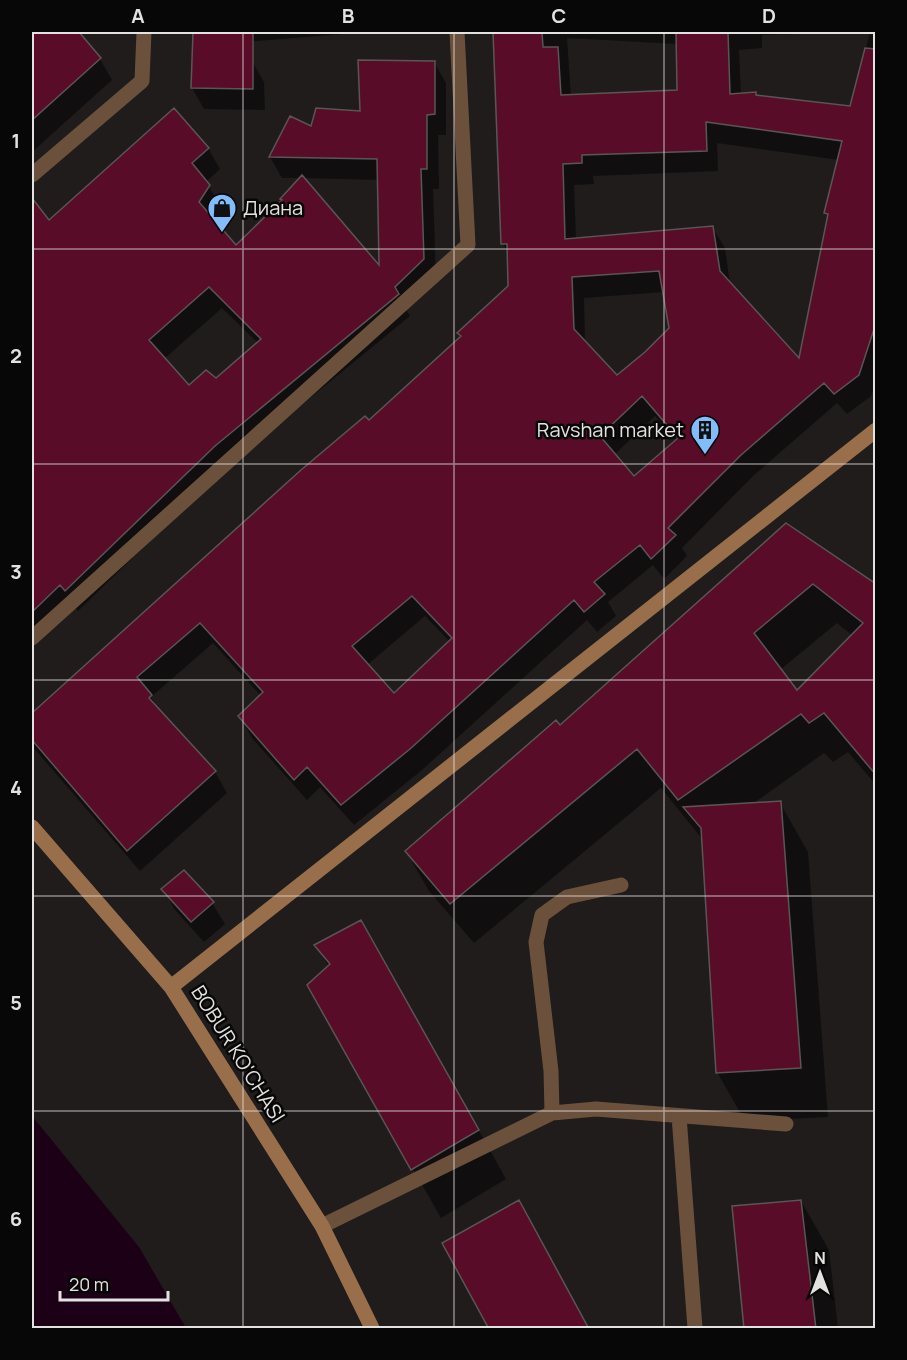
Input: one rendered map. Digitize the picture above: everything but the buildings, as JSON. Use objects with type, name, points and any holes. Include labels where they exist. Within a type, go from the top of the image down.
[{"type":"street","points":[[171,987],[876,430]]},
{"type":"street","name":"BOBUR KO'CHASI","points":[[32,827],[171,987],[322,1226],[372,1329]]},
{"type":"lane","points":[[32,175],[142,81],[144,32]]},
{"type":"lane","points":[[32,638],[468,245],[457,32]]},
{"type":"lane","points":[[552,1113],[551,1071],[536,942],[542,915],[567,897],[621,885]]},
{"type":"lane","points":[[322,1226],[552,1113],[596,1109],[786,1124]]},
{"type":"lane","points":[[680,1116],[695,1329]]},
{"type":"shaded area","points":[[32,1116],[139,1247],[186,1328],[32,1328]]},
{"type":"place","name":"Диана","points":[[222,234]]},
{"type":"place","name":"Ravshan market","points":[[705,456]]}]
